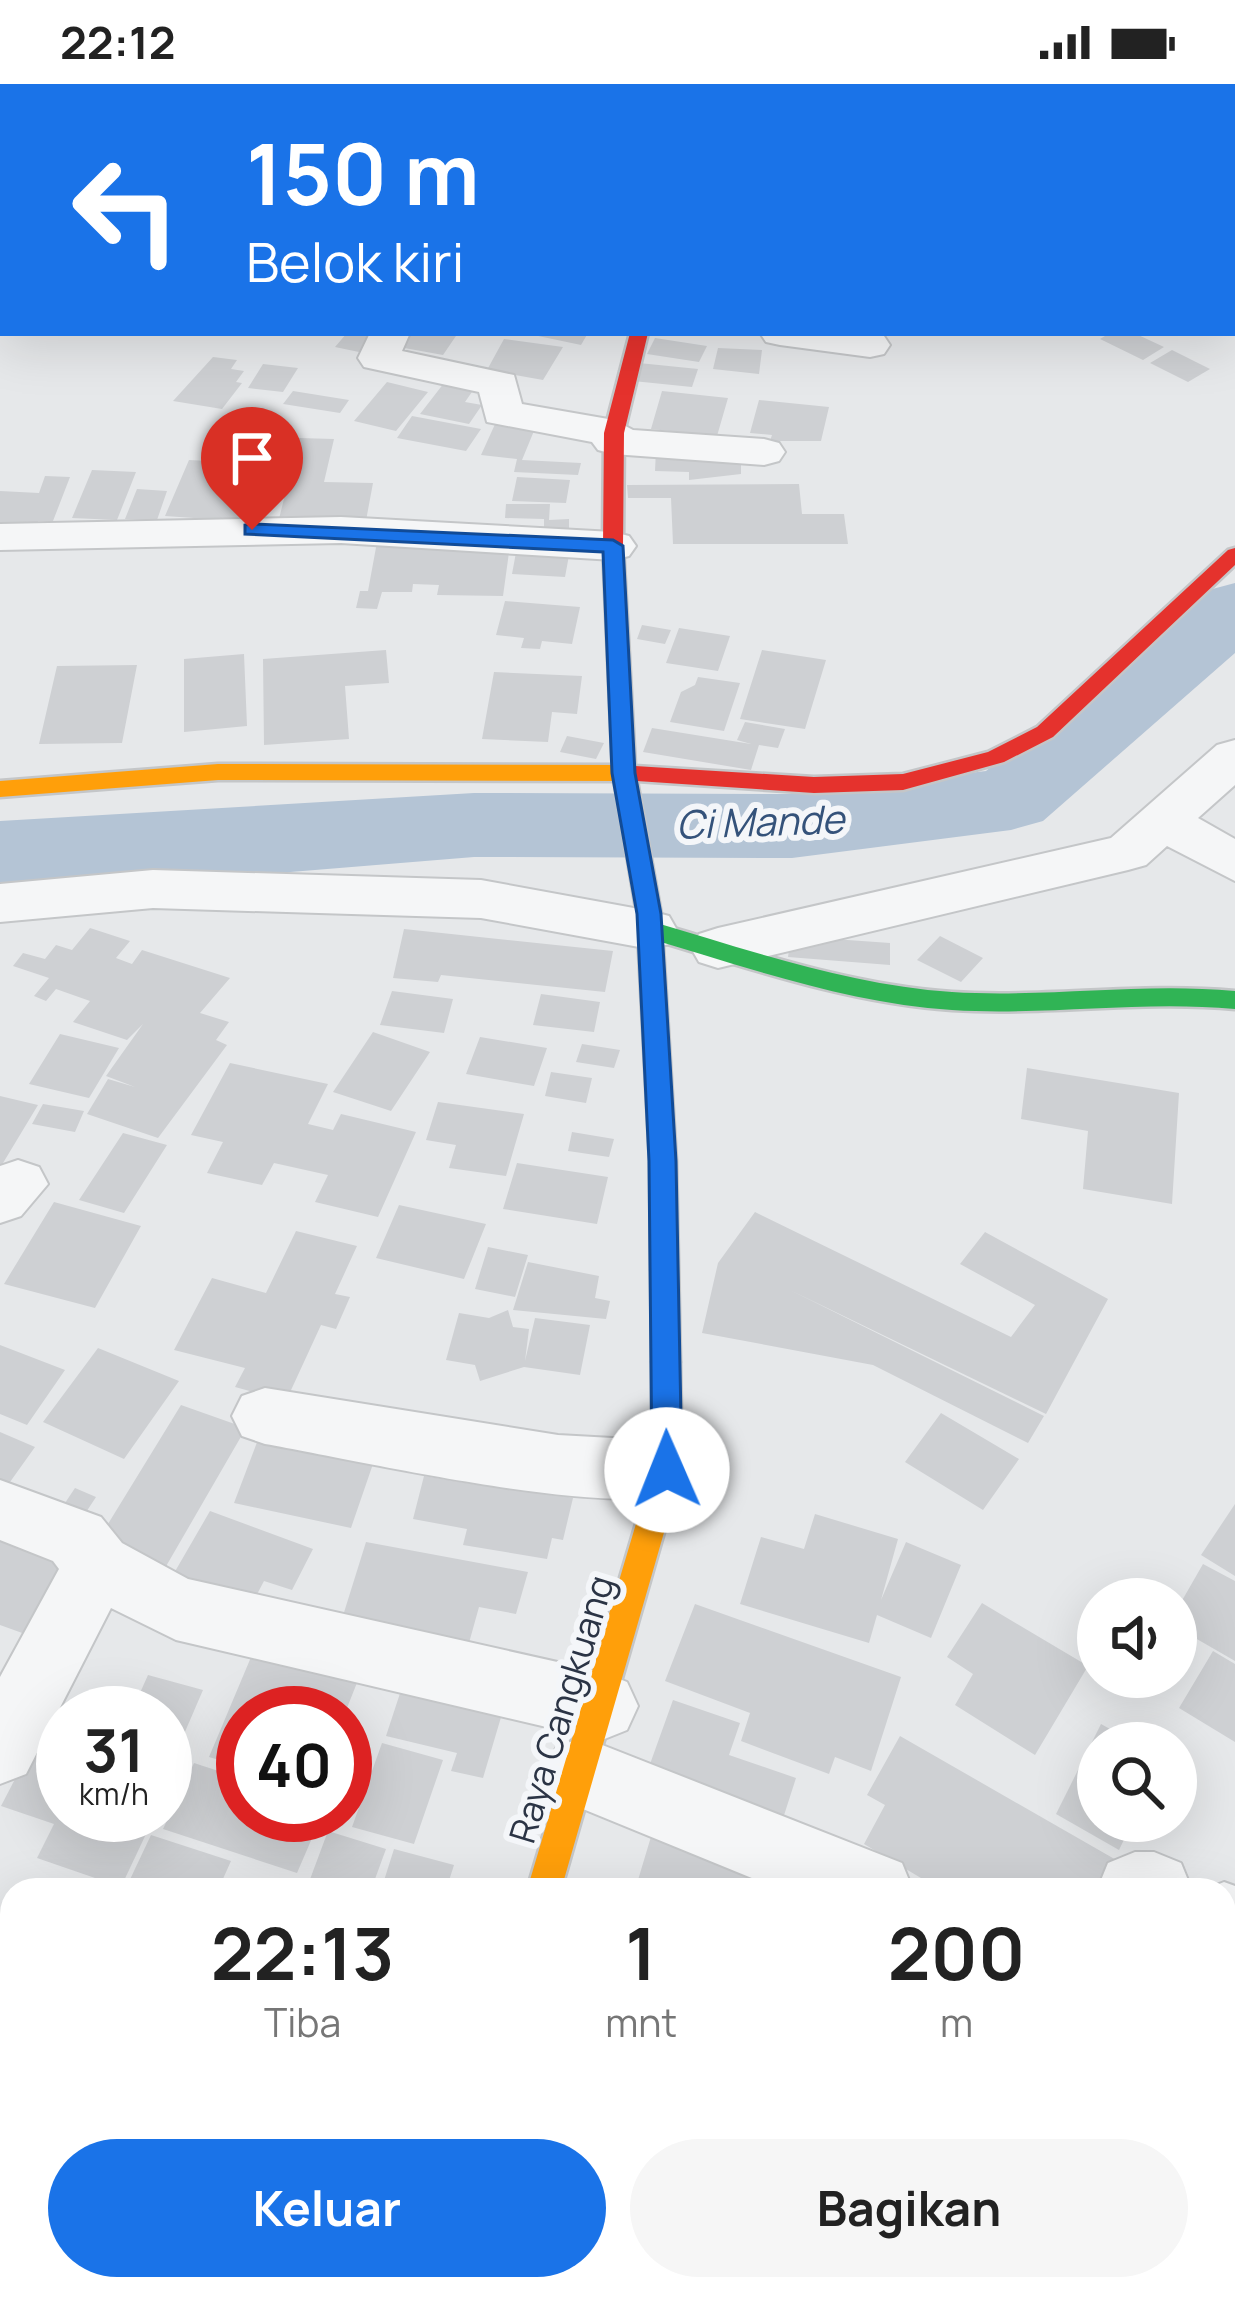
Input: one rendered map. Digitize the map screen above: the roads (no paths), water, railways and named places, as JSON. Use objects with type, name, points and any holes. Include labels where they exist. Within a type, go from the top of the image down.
[{"type":"street","points":[[388,336],[376,355],[380,359],[499,384],[502,413],[613,437],[764,452]]},
{"type":"street","name":"Raya Cangkuang","points":[[548,1878],[592,1740],[667,1470],[662,1161],[650,922],[624,773],[613,546],[613,437],[638,336]]},
{"type":"street","points":[[802,336],[870,345]]},
{"type":"street","points":[[0,537],[341,530],[613,546]]},
{"type":"street","points":[[0,789],[218,772],[624,773],[858,786],[903,782],[996,757],[1045,732],[1235,554]]},
{"type":"street","points":[[718,948],[1128,852],[1235,757]]},
{"type":"street","points":[[1165,822],[1235,863]]},
{"type":"street","points":[[0,903],[153,889],[481,899],[650,922],[718,948],[907,997],[1012,1002],[1185,991],[1235,1000]]},
{"type":"street","points":[[265,1416],[558,1464],[667,1470]]},
{"type":"street","points":[[0,1510],[77,1539],[98,1565],[176,1608],[592,1740],[852,1878]]},
{"type":"street","points":[[0,1749],[98,1565]]},
{"type":"waterway","name":"Ci Mande","points":[[0,854],[165,841],[266,842],[474,825],[792,826],[1011,799],[1235,609]]}]
